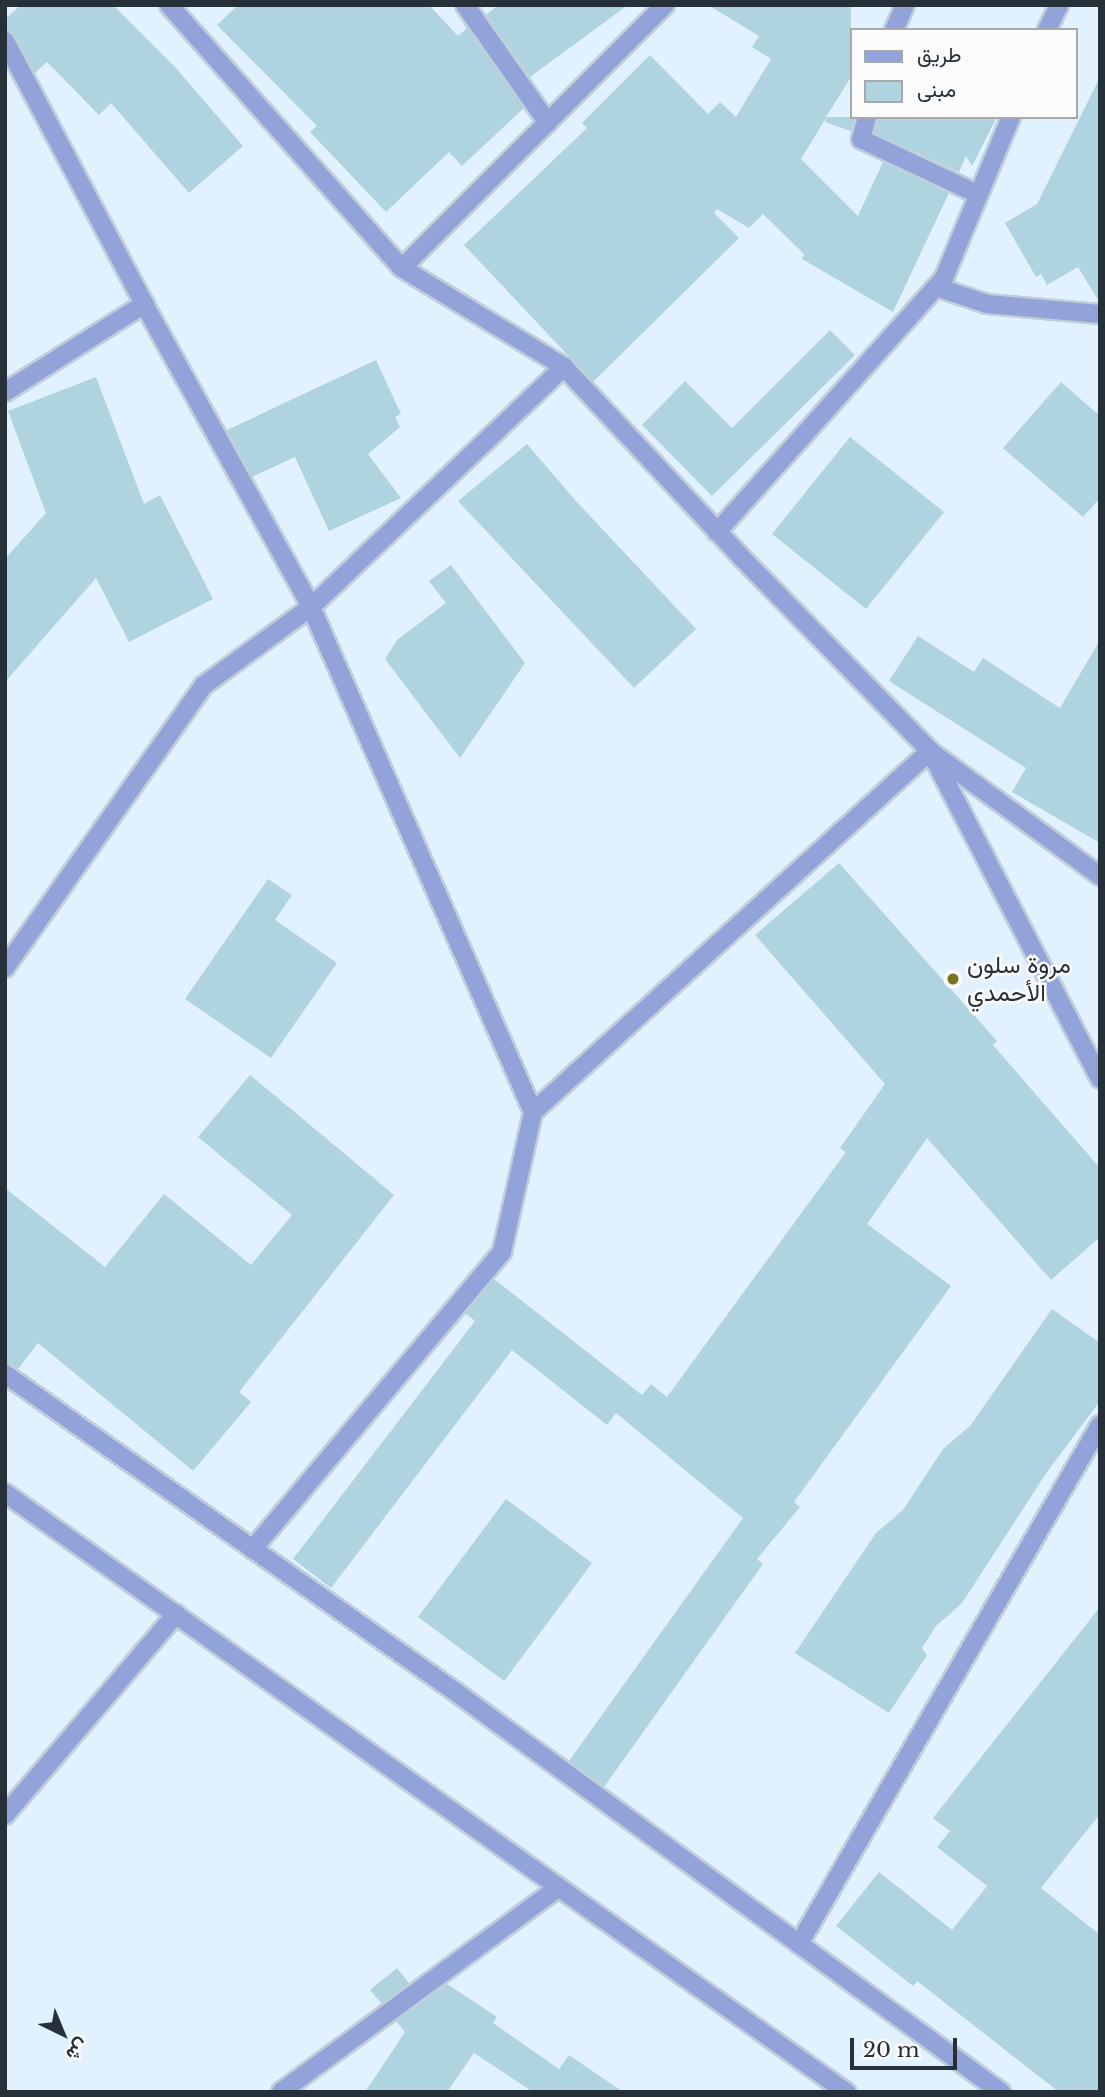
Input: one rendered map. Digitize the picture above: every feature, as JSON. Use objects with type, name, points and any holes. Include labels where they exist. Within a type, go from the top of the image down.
[{"type":"street","points":[[169,5],[402,268],[564,367],[717,532],[930,751],[1100,876]]},
{"type":"street","points":[[465,5],[548,123]]},
{"type":"street","points":[[402,268],[665,5]]},
{"type":"street","points":[[895,28],[905,5]]},
{"type":"street","points":[[1048,28],[1059,5]]},
{"type":"street","points":[[5,41],[144,304],[311,607],[533,1112]]},
{"type":"street","points":[[866,119],[861,139],[969,190]]},
{"type":"street","points":[[717,532],[944,278],[1010,119]]},
{"type":"street","points":[[936,287],[987,304],[1100,314]]},
{"type":"street","points":[[5,392],[144,304]]},
{"type":"street","points":[[5,968],[203,686],[311,607],[564,367]]},
{"type":"street","points":[[930,751],[1100,1079]]},
{"type":"street","points":[[253,1549],[502,1252],[533,1112],[930,751]]},
{"type":"street","points":[[5,1374],[457,1693],[1001,2092]]},
{"type":"street","points":[[799,1944],[1100,1425]]},
{"type":"street","points":[[5,1493],[846,2092]]},
{"type":"street","points":[[5,1815],[176,1614]]},
{"type":"street","points":[[285,2090],[559,1887]]},
{"type":"building","points":[[21,5],[113,5],[175,67],[243,146],[189,193],[111,103],[99,115],[47,62],[35,73],[15,36],[5,30],[5,19]]},
{"type":"building","points":[[238,5],[429,5],[458,36],[467,28],[524,108],[462,166],[449,152],[386,212],[310,132],[317,126],[217,25]]},
{"type":"building","points":[[498,5],[628,5],[530,77],[486,15]]},
{"type":"building","points":[[708,5],[851,5],[850,79],[826,117],[854,119],[851,131],[825,122],[826,118],[801,159],[858,216],[883,162],[949,193],[893,312],[802,259],[804,254],[763,214],[749,228],[717,209],[714,213],[739,238],[593,382],[464,245],[587,128],[582,123],[650,55],[708,114],[720,102],[736,117],[771,59],[752,47],[759,36]]},
{"type":"building","points":[[1100,77],[1100,303],[1078,267],[1047,285],[1041,274],[1036,277],[1005,223],[1037,204]]},
{"type":"building","points":[[878,119],[996,119],[972,166],[966,156],[959,172],[874,133]]},
{"type":"building","points":[[830,330],[855,355],[712,496],[642,425],[685,381],[732,428]]},
{"type":"building","points":[[376,360],[401,414],[395,417],[400,427],[368,454],[401,498],[329,531],[295,457],[252,477],[227,430]]},
{"type":"building","points":[[96,377],[144,504],[160,495],[213,599],[129,642],[96,578],[5,682],[5,559],[46,513],[8,411]]},
{"type":"building","points":[[1061,382],[1100,416],[1100,498],[1083,517],[1003,448]]},
{"type":"building","points":[[850,437],[944,512],[866,609],[772,534]]},
{"type":"building","points":[[527,444],[576,501],[696,629],[634,688],[458,501]]},
{"type":"building","points":[[451,565],[525,663],[460,758],[385,659],[397,640],[446,603],[429,581]]},
{"type":"building","points":[[918,636],[974,672],[983,658],[1060,708],[1100,640],[1100,843],[1012,792],[1026,768],[889,681]]},
{"type":"building","points":[[839,863],[997,1041],[993,1045],[1100,1168],[1100,1237],[1051,1280],[927,1138],[867,1224],[951,1286],[794,1502],[800,1507],[757,1559],[763,1564],[604,1787],[569,1761],[743,1518],[616,1413],[607,1425],[512,1350],[331,1588],[293,1559],[475,1321],[465,1313],[494,1279],[642,1395],[651,1384],[667,1397],[846,1152],[840,1148],[885,1084],[755,935]]},
{"type":"building","points":[[268,879],[292,895],[275,920],[337,963],[271,1058],[185,999]]},
{"type":"building","points":[[250,1075],[394,1195],[239,1392],[251,1402],[193,1471],[38,1343],[18,1369],[5,1363],[5,1188],[105,1267],[164,1194],[251,1265],[292,1215],[198,1137]]},
{"type":"building","points":[[1052,1309],[1100,1343],[1100,1401],[1047,1472],[962,1603],[936,1626],[922,1648],[927,1655],[889,1713],[795,1653],[876,1533],[903,1510],[943,1449],[970,1426]]},
{"type":"building","points":[[506,1499],[592,1563],[504,1681],[418,1617]]},
{"type":"building","points":[[1100,1607],[1100,1814],[1041,1888],[1100,1935],[1100,2092],[1059,2092],[917,1981],[913,1986],[836,1926],[879,1872],[952,1930],[987,1886],[937,1847],[950,1831],[933,1818]]},
{"type":"building","points":[[397,1968],[409,1983],[382,2004],[370,1990]]},
{"type":"building","points":[[447,1984],[497,2017],[493,2023],[559,2069],[569,2055],[623,2092],[533,2092],[474,2053],[447,2092],[365,2092],[405,2032],[396,2021]]},
{"type":"place","name":"مروة سلون الأحمدي","points":[[953,979]]}]
